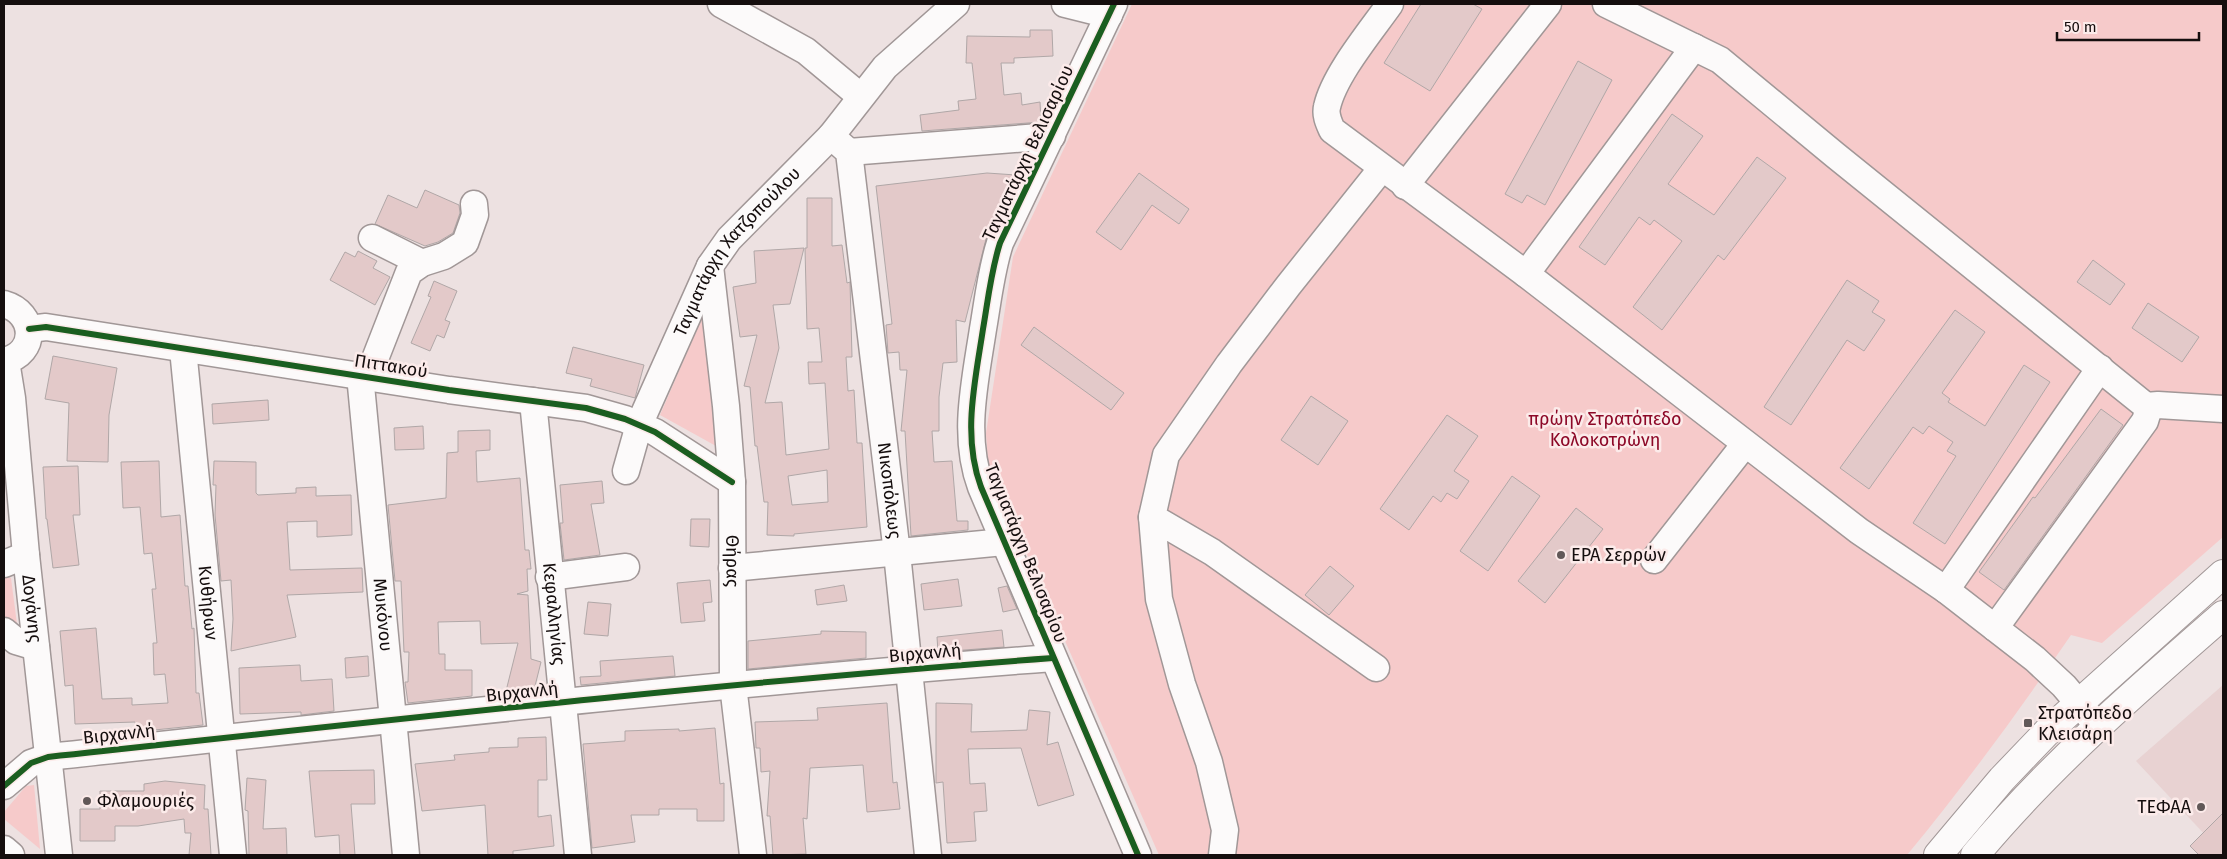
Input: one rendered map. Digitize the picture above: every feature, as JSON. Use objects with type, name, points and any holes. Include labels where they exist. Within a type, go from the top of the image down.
[{"type":"main road","points":[[1938,855],[2002,779],[2078,702],[2219,585]]},
{"type":"main road","points":[[1975,855],[2027,796],[2098,726],[2223,615]]},
{"type":"street","points":[[721,4],[806,51],[860,96]]},
{"type":"street","name":"Ταγματάρχη Χατζοπούλου","points":[[626,471],[639,424],[710,266],[729,239],[840,144],[860,96],[898,55],[956,4]]},
{"type":"street","points":[[1065,4],[1112,9]]},
{"type":"street","points":[[1390,4],[1345,69],[1332,92],[1327,109],[1328,120],[1332,130],[1526,274],[1859,531],[1946,590],[2035,659],[2078,702],[2098,726]]},
{"type":"street","points":[[1405,186],[1548,4]]},
{"type":"street","points":[[1606,4],[1720,60],[2146,406],[2148,411],[2145,422],[1995,628]]},
{"type":"street","name":"Ταγματάρχη Βελισαρίου","points":[[1112,9],[1012,217],[996,256],[972,407],[970,439],[974,464],[981,487],[1138,855]]},
{"type":"street","points":[[1526,274],[1694,47]]},
{"type":"street","points":[[840,144],[1052,136]]},
{"type":"street","name":"Νικοπόλεως","points":[[840,144],[896,553],[928,855]]},
{"type":"street","points":[[1222,855],[1225,830],[1209,762],[1182,684],[1159,599],[1152,517],[1166,455],[1229,364],[1382,168]]},
{"type":"street","points":[[364,376],[409,272],[422,263],[444,256],[465,243],[475,215],[474,204]]},
{"type":"street","points":[[372,238],[422,263]]},
{"type":"street","name":"Θήρας","points":[[710,266],[726,397],[732,482],[733,686],[753,855]]},
{"type":"street","points":[[4,304],[20,312],[29,329],[26,345],[21,352],[5,361]]},
{"type":"street","name":"Πιττακού","points":[[29,329],[53,328],[449,390],[586,408],[639,424],[681,447],[732,482]]},
{"type":"street","name":"Κυθήρων","points":[[183,349],[233,855]]},
{"type":"street","name":"Δογάνης","points":[[5,361],[12,398],[15,559],[36,646],[59,855]]},
{"type":"street","points":[[1946,590],[2100,368]]},
{"type":"street","name":"Μυκόνου","points":[[364,376],[406,855]]},
{"type":"street","name":"Κεφαλληνίας","points":[[532,401],[578,855]]},
{"type":"street","points":[[2146,406],[2223,409]]},
{"type":"street","points":[[1654,560],[1745,444]]},
{"type":"street","points":[[1152,517],[1212,552],[1376,668]]},
{"type":"street","points":[[732,568],[1004,542]]},
{"type":"street","points":[[549,577],[626,567]]},
{"type":"street","points":[[4,631],[16,641],[36,646]]},
{"type":"street","name":"Βιρχανλή","points":[[4,786],[24,768],[37,760],[48,757],[393,719],[909,669],[1053,658]]},
{"type":"street","points":[[4,849],[11,855]]},
{"type":"shaded area","name":"ΤΕΦΑΑ","points":[[2223,685],[2223,854],[2136,761]]},
{"type":"green space","name":"πρώην Στρατόπεδο Κολοκοτρώνη","points":[[1132,4],[2223,4],[2223,537],[2102,643],[2071,635],[2032,692],[1950,802],[1907,855],[1159,855],[1001,495],[988,462],[986,433],[1013,257]]},
{"type":"green space","points":[[702,318],[716,446],[660,415]]},
{"type":"green space","points":[[4,578],[11,578],[16,626],[4,616]]},
{"type":"green space","points":[[34,785],[40,849],[4,819],[4,812],[26,786]]},
{"type":"building","points":[[1421,4],[1473,4],[1482,9],[1430,91],[1384,63]]},
{"type":"building","points":[[1030,30],[1052,30],[1053,56],[1014,58],[1014,63],[1001,63],[1004,95],[1021,93],[1022,105],[1040,102],[1041,122],[922,131],[920,115],[959,110],[958,101],[976,99],[972,63],[966,63],[967,36],[1030,37]]},
{"type":"building","points":[[1578,61],[1612,80],[1545,205],[1527,195],[1522,203],[1505,194]]},
{"type":"building","points":[[1672,114],[1703,136],[1668,184],[1714,215],[1757,157],[1786,178],[1724,260],[1718,255],[1662,330],[1633,307],[1682,241],[1654,220],[1650,225],[1639,217],[1605,265],[1579,247]]},
{"type":"building","points":[[987,173],[1016,175],[986,239],[965,322],[956,320],[957,362],[943,363],[939,397],[939,431],[932,431],[934,462],[952,461],[957,521],[968,521],[968,530],[911,536],[905,431],[901,431],[907,370],[900,370],[899,352],[888,353],[886,325],[892,324],[876,186]]},
{"type":"building","points":[[1139,173],[1189,209],[1179,224],[1152,205],[1121,250],[1096,232]]},
{"type":"building","points":[[425,190],[459,205],[460,213],[453,233],[438,242],[425,246],[375,224],[388,195],[417,208]]},
{"type":"building","points":[[807,198],[832,198],[832,246],[842,245],[847,283],[850,282],[852,357],[846,357],[848,391],[854,390],[857,443],[862,443],[867,527],[794,534],[794,536],[767,535],[768,502],[764,502],[757,446],[755,446],[750,387],[744,386],[757,335],[740,337],[733,287],[756,283],[754,251],[804,248],[790,304],[773,305],[779,348],[765,403],[782,402],[786,455],[829,449],[825,383],[809,384],[808,362],[822,362],[819,328],[807,329],[805,248],[807,248]],"holes":[[[827,470],[828,502],[792,505],[788,476]]]},
{"type":"building","points":[[358,251],[377,261],[373,268],[390,277],[375,305],[330,280],[345,252],[355,257]]},
{"type":"building","points":[[2093,260],[2125,284],[2110,305],[2077,282]]},
{"type":"building","points":[[1847,280],[1879,301],[1872,312],[1885,320],[1864,351],[1847,340],[1791,425],[1764,407]]},
{"type":"building","points":[[434,281],[457,291],[445,320],[450,322],[444,338],[437,335],[430,351],[411,343],[431,297],[428,296]]},
{"type":"building","points":[[2148,303],[2199,337],[2182,362],[2132,328]]},
{"type":"building","points":[[1955,310],[1985,332],[1942,393],[1950,399],[1948,402],[1985,426],[2024,365],[2050,382],[1945,544],[1913,523],[1956,456],[1947,451],[1953,442],[1929,426],[1923,434],[1913,427],[1869,489],[1840,468]]},
{"type":"building","points":[[1034,327],[1124,393],[1111,410],[1021,345]]},
{"type":"building","points":[[573,347],[644,365],[635,398],[590,386],[592,379],[566,373]]},
{"type":"building","points":[[53,356],[117,368],[109,415],[108,462],[67,461],[69,403],[45,399]]},
{"type":"building","points":[[1311,396],[1348,421],[1318,465],[1281,440]]},
{"type":"building","points":[[268,400],[269,420],[213,424],[212,404]]},
{"type":"building","points":[[2101,409],[2123,425],[2004,590],[1979,572],[2033,497],[2035,498]]},
{"type":"building","points":[[1447,415],[1478,436],[1454,471],[1469,481],[1457,499],[1447,493],[1441,502],[1433,496],[1409,530],[1380,509]]},
{"type":"building","points":[[423,426],[424,449],[395,450],[394,428]]},
{"type":"building","points":[[490,430],[490,450],[476,451],[477,482],[520,478],[525,550],[529,550],[531,569],[527,569],[528,591],[517,594],[528,595],[531,659],[541,662],[534,690],[506,691],[518,643],[481,644],[480,621],[438,622],[439,654],[445,654],[445,670],[472,670],[472,696],[408,703],[405,682],[408,682],[409,652],[404,652],[401,581],[395,581],[388,505],[446,498],[447,453],[458,452],[458,431]]},
{"type":"building","points":[[159,461],[161,517],[180,515],[185,586],[188,586],[192,629],[194,628],[196,693],[199,693],[203,725],[135,732],[135,722],[75,724],[73,685],[65,686],[60,631],[96,628],[102,699],[132,698],[132,705],[168,703],[165,674],[154,675],[153,643],[157,643],[152,589],[156,589],[152,553],[144,554],[140,507],[123,508],[121,462]]},
{"type":"building","points":[[214,461],[256,462],[256,493],[258,495],[296,493],[296,488],[316,487],[316,496],[351,495],[352,535],[317,537],[317,521],[287,522],[290,570],[362,568],[363,592],[287,595],[296,637],[231,651],[233,619],[231,580],[221,581],[215,515],[216,485],[213,485]]},
{"type":"building","points":[[78,466],[80,515],[73,515],[79,565],[53,568],[46,519],[43,467]]},
{"type":"building","points":[[1512,476],[1540,496],[1488,571],[1460,551]]},
{"type":"building","points":[[602,481],[604,503],[591,504],[600,555],[564,560],[560,523],[563,523],[560,485]]},
{"type":"building","name":"ΕΡΑ Σερρών","points":[[1576,508],[1603,529],[1545,603],[1518,581]]},
{"type":"building","points":[[691,519],[710,519],[709,547],[690,546]]},
{"type":"building","points":[[1330,566],[1354,586],[1329,615],[1305,595]]},
{"type":"building","points":[[958,579],[962,606],[924,610],[921,584]]},
{"type":"building","points":[[710,580],[712,602],[703,603],[705,621],[681,623],[677,583]]},
{"type":"building","points":[[844,585],[847,601],[817,605],[815,590]]},
{"type":"building","points":[[1007,586],[1017,609],[1003,612],[998,588]]},
{"type":"building","points":[[588,602],[611,604],[608,636],[584,634]]},
{"type":"building","points":[[1002,630],[1004,647],[938,652],[937,637]]},
{"type":"building","points":[[821,631],[866,632],[866,658],[748,669],[748,641],[821,634]]},
{"type":"building","points":[[368,656],[369,676],[346,678],[345,658]]},
{"type":"building","points":[[673,656],[675,676],[581,685],[580,677],[601,676],[600,661]]},
{"type":"building","points":[[300,665],[301,681],[332,679],[334,711],[301,715],[301,712],[240,714],[239,668]]},
{"type":"building","points":[[887,703],[893,783],[897,782],[900,809],[867,812],[863,765],[810,768],[807,819],[803,818],[806,854],[773,855],[770,816],[767,816],[770,771],[761,772],[760,748],[756,748],[755,722],[818,720],[817,708]]},
{"type":"building","points":[[936,703],[972,704],[971,732],[1027,730],[1029,710],[1050,712],[1047,745],[1058,742],[1074,795],[1038,806],[1021,748],[968,749],[970,784],[985,783],[987,811],[974,812],[976,841],[947,843],[943,782],[936,783]]},
{"type":"building","points":[[715,728],[720,784],[724,783],[724,821],[697,821],[697,809],[659,809],[659,815],[631,815],[635,842],[592,848],[583,744],[625,741],[625,731],[679,729],[679,731]]},
{"type":"building","points":[[546,737],[547,780],[538,780],[538,817],[551,815],[554,846],[513,851],[513,855],[488,855],[485,805],[422,811],[415,764],[455,760],[454,755],[489,752],[489,748],[518,747],[518,738]]},
{"type":"building","points":[[374,770],[375,804],[351,804],[355,855],[340,855],[339,835],[315,837],[309,771]]},
{"type":"building","points":[[247,778],[266,780],[263,829],[286,828],[287,855],[249,855],[248,811],[245,810]]},
{"type":"building","points":[[165,781],[205,785],[204,809],[208,809],[211,855],[189,855],[191,833],[185,833],[184,819],[138,826],[115,826],[115,841],[80,841],[80,809],[100,809],[100,791],[144,791],[144,784]]},
{"type":"building","points":[[2223,813],[2223,855],[2199,855],[2190,846]]},
{"type":"cycle path","points":[[1114,4],[1000,243],[992,275],[977,369],[971,429],[975,468],[981,487],[1138,855]]},
{"type":"cycle path","points":[[29,329],[46,327],[449,390],[586,408],[625,419],[655,432],[732,482]]},
{"type":"cycle path","points":[[4,786],[31,763],[48,757],[676,691],[1053,658]]},
{"type":"place","name":"ΕΡΑ Σερρών","points":[[1561,555]]},
{"type":"place","name":"Στρατόπεδο Κλεισάρη","points":[[2028,723]]},
{"type":"place","name":"Φλαμουριές","points":[[87,801]]},
{"type":"place","name":"ΤΕΦΑΑ","points":[[2201,807]]}]
